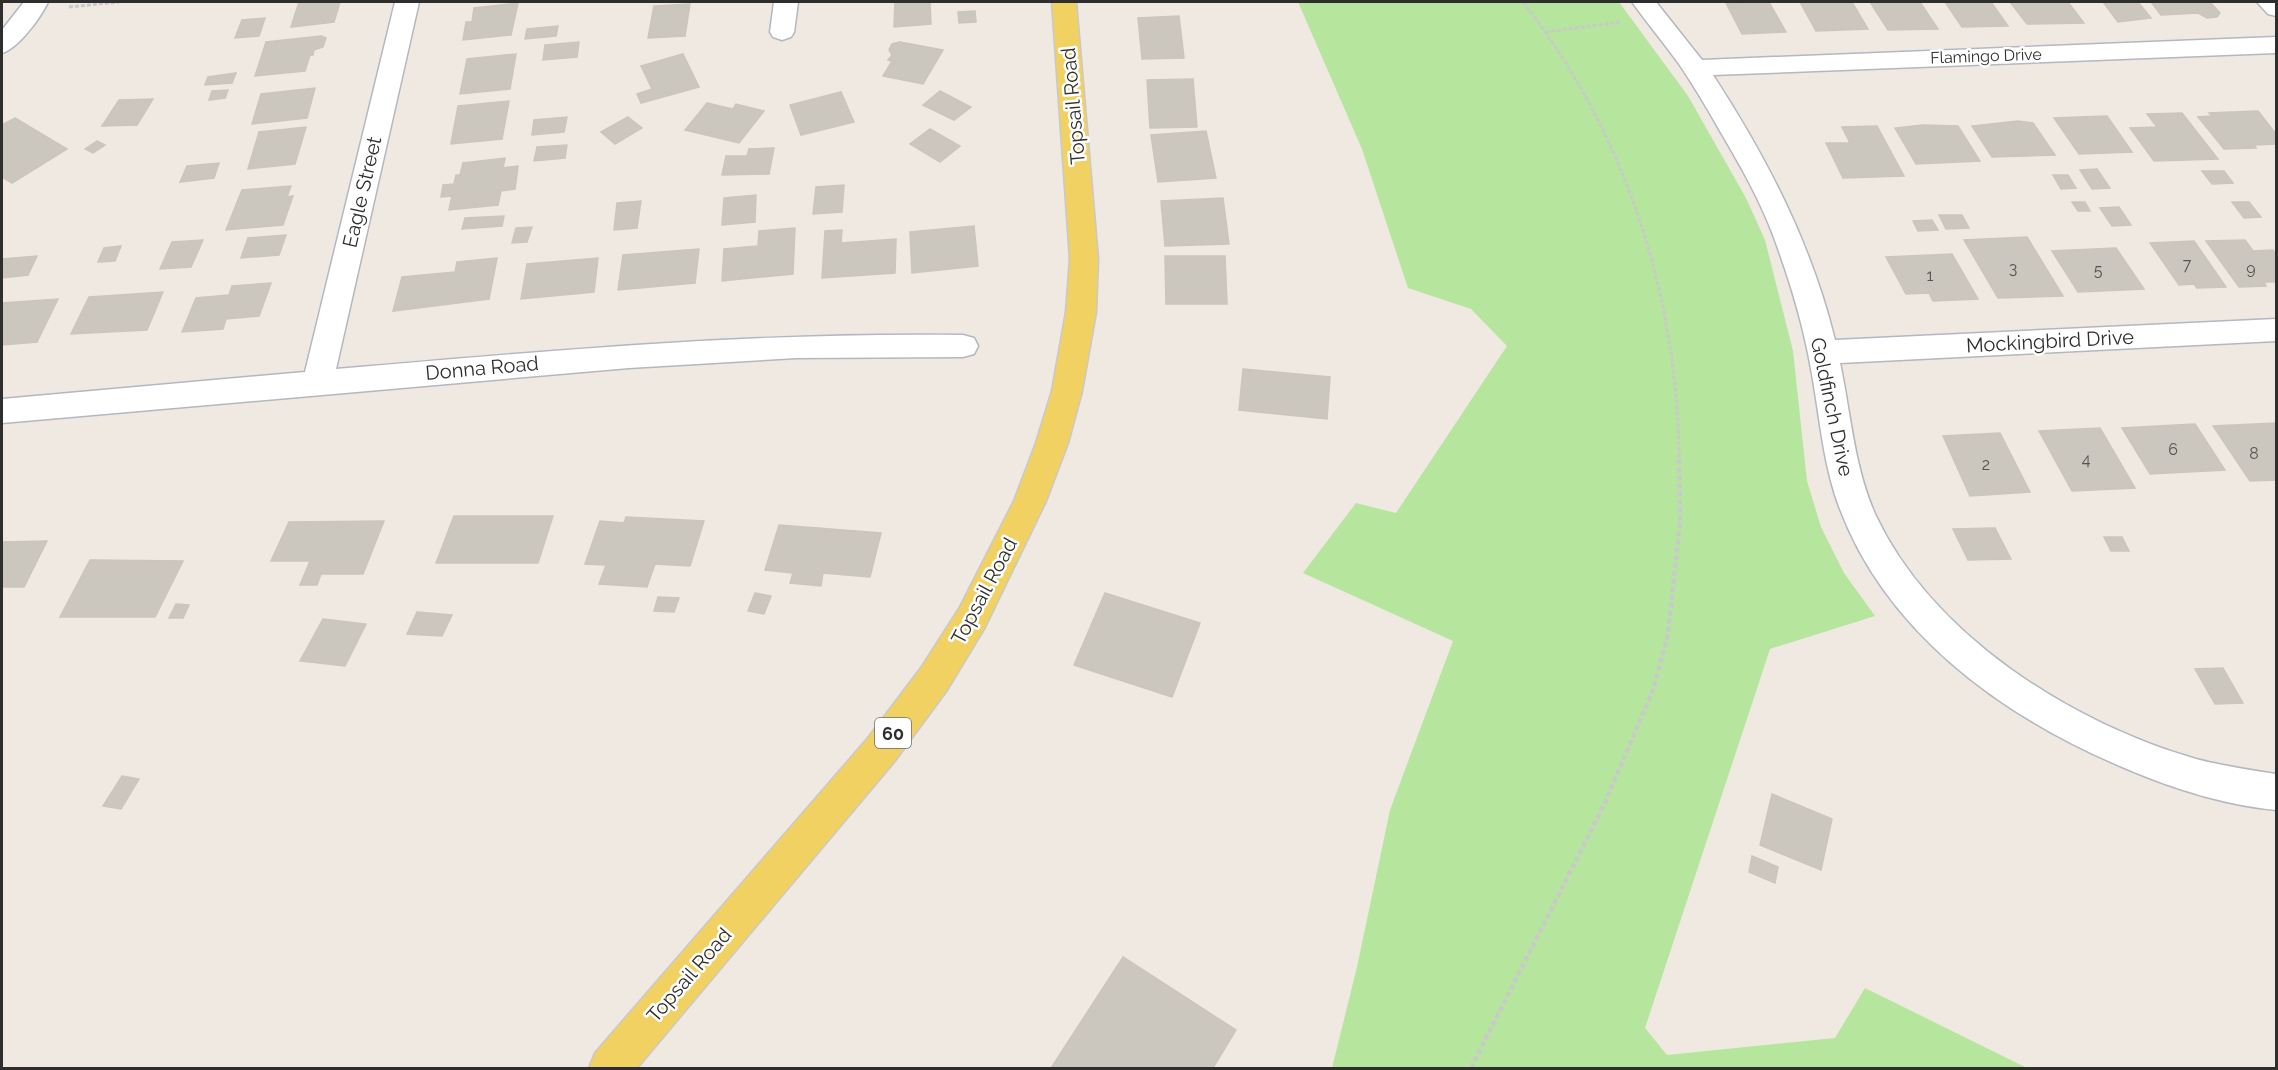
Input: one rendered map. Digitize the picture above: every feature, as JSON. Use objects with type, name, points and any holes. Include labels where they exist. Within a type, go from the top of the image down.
[{"type":"main road","name":"Topsail Road","points":[[610,1068],[873,759],[934,679],[972,618],[1030,501],[1067,391],[1077,340],[1084,259],[1064,2]]},
{"type":"street","name":"Eagle Street","points":[[318,382],[407,2]]},
{"type":"street","points":[[783,32],[786,2]]},
{"type":"street","points":[[2269,2],[2277,9]]},
{"type":"street","points":[[2,45],[34,6]]},
{"type":"street","name":"Goldfinch Drive","points":[[1650,10],[1695,68],[1750,159],[1779,215],[1823,352],[1840,456],[1853,499],[1870,538],[1901,583],[1964,653],[2007,686],[2057,718],[2128,752],[2192,776],[2251,790],[2277,792]]},
{"type":"street","name":"Flamingo Drive","points":[[1695,68],[2277,45]]},
{"type":"street","name":"Mockingbird Drive","points":[[1823,352],[2277,330]]},
{"type":"street","name":"Donna Road","points":[[2,411],[606,358],[770,348],[898,344],[963,346]]},
{"type":"path","points":[[34,6],[119,2]]},
{"type":"path","points":[[1471,1068],[1604,805],[1653,690],[1668,634],[1680,523],[1679,408],[1657,272],[1623,177],[1585,93],[1523,2]]},
{"type":"path","points":[[1545,32],[1650,10]]},
{"type":"green space","points":[[1298,2],[1619,2],[1688,96],[1746,198],[1765,240],[1793,351],[1807,481],[1821,527],[1844,573],[1875,616],[1770,649],[1645,1028],[1667,1055],[1835,1038],[1865,988],[2027,1068],[1332,1068],[1357,967],[1390,810],[1453,641],[1303,573],[1356,503],[1396,513],[1507,346],[1471,309],[1408,288],[1362,149]]},
{"type":"building","points":[[299,2],[340,2],[334,22],[291,27]]},
{"type":"building","points":[[895,2],[930,2],[931,24],[894,27]]},
{"type":"building","points":[[1769,2],[1786,32],[1742,34],[1726,3]]},
{"type":"building","points":[[1800,2],[1852,2],[1868,29],[1816,31]]},
{"type":"building","points":[[1870,2],[1920,2],[1938,29],[1888,30]]},
{"type":"building","points":[[1945,2],[1991,2],[2008,26],[1962,27]]},
{"type":"building","points":[[2010,2],[2068,2],[2084,23],[2027,24]]},
{"type":"building","points":[[2103,2],[2138,2],[2151,18],[2118,22]]},
{"type":"building","points":[[2151,2],[2210,2],[2220,13],[2217,17],[2207,18],[2198,13],[2161,15]]},
{"type":"building","points":[[518,3],[511,35],[463,40],[466,22],[472,22],[474,8]]},
{"type":"building","points":[[690,4],[685,36],[648,38],[654,6]]},
{"type":"building","points":[[975,11],[976,22],[959,23],[958,12]]},
{"type":"building","points":[[1179,16],[1184,58],[1142,59],[1138,18]]},
{"type":"building","points":[[265,18],[259,36],[235,38],[242,20]]},
{"type":"building","points":[[558,26],[556,36],[525,39],[527,29]]},
{"type":"building","points":[[321,36],[326,38],[323,47],[314,50],[313,55],[310,55],[305,71],[255,76],[266,42]]},
{"type":"building","points":[[579,42],[577,57],[543,60],[545,45]]},
{"type":"building","points":[[900,42],[943,50],[923,84],[883,76],[892,61],[888,60],[892,55],[889,50],[892,44]]},
{"type":"building","points":[[516,54],[510,89],[460,94],[467,59]]},
{"type":"building","points":[[683,54],[699,87],[641,103],[637,94],[652,89],[641,66]]},
{"type":"building","points":[[236,73],[232,83],[205,85],[208,77]]},
{"type":"building","points":[[1193,79],[1197,127],[1150,128],[1147,80]]},
{"type":"building","points":[[315,88],[307,118],[252,124],[261,94]]},
{"type":"building","points":[[228,90],[225,98],[209,100],[212,91]]},
{"type":"building","points":[[940,91],[971,107],[954,120],[923,105]]},
{"type":"building","points":[[841,92],[854,122],[801,135],[790,105]]},
{"type":"building","points":[[153,99],[137,125],[102,126],[119,100]]},
{"type":"building","points":[[509,101],[502,139],[451,144],[458,106]]},
{"type":"building","points":[[707,103],[733,109],[736,104],[764,111],[739,143],[685,130]]},
{"type":"building","points":[[2258,111],[2276,134],[2276,144],[2254,145],[2256,148],[2224,149],[2198,117],[2212,116],[2209,113]]},
{"type":"building","points":[[2182,113],[2218,159],[2154,161],[2130,128],[2157,127],[2147,114]]},
{"type":"building","points":[[2107,116],[2132,152],[2079,154],[2054,118]]},
{"type":"building","points":[[567,117],[564,132],[532,135],[534,120]]},
{"type":"building","points":[[628,117],[642,128],[615,144],[601,132]]},
{"type":"building","points":[[15,118],[67,149],[12,183],[2,177],[2,125]]},
{"type":"building","points":[[2018,121],[2033,123],[2055,155],[1992,157],[1972,126]]},
{"type":"building","points":[[1923,125],[1958,126],[1980,161],[1916,164],[1895,128]]},
{"type":"building","points":[[1877,126],[1904,176],[1843,178],[1826,143],[1850,143],[1842,127]]},
{"type":"building","points":[[306,127],[295,164],[248,169],[259,132]]},
{"type":"building","points":[[930,129],[960,146],[940,162],[910,144]]},
{"type":"building","points":[[1206,131],[1216,178],[1158,182],[1151,135]]},
{"type":"building","points":[[97,141],[105,145],[93,153],[85,149]]},
{"type":"building","points":[[567,145],[565,158],[534,161],[537,147]]},
{"type":"building","points":[[774,148],[769,174],[722,175],[726,156],[747,156],[749,149]]},
{"type":"building","points":[[505,158],[503,168],[518,166],[515,189],[501,191],[498,205],[449,210],[452,196],[441,197],[443,185],[454,184],[456,175],[460,175],[463,163]]},
{"type":"building","points":[[219,163],[214,178],[180,182],[187,166]]},
{"type":"building","points":[[2097,169],[2110,188],[2092,189],[2080,170]]},
{"type":"building","points":[[2202,171],[2224,171],[2233,183],[2212,184]]},
{"type":"building","points":[[2053,175],[2068,175],[2076,188],[2061,189]]},
{"type":"building","points":[[844,185],[842,212],[813,214],[816,187]]},
{"type":"building","points":[[291,186],[287,197],[293,196],[283,225],[226,230],[242,190]]},
{"type":"building","points":[[756,195],[755,222],[722,225],[724,198]]},
{"type":"building","points":[[1223,198],[1229,244],[1165,246],[1161,201]]},
{"type":"building","points":[[641,201],[637,228],[614,230],[617,203]]},
{"type":"building","points":[[2072,202],[2085,202],[2090,211],[2078,211]]},
{"type":"building","points":[[2232,202],[2249,202],[2261,217],[2244,218]]},
{"type":"building","points":[[2119,207],[2131,225],[2112,226],[2100,208]]},
{"type":"building","points":[[1939,215],[1962,215],[1969,228],[1946,229]]},
{"type":"building","points":[[504,216],[502,226],[462,229],[465,218]]},
{"type":"building","points":[[1932,220],[1938,230],[1918,231],[1913,221]]},
{"type":"building","points":[[974,226],[978,266],[912,273],[910,232]]},
{"type":"building","points":[[532,227],[527,242],[512,243],[516,228]]},
{"type":"building","points":[[795,228],[793,274],[722,281],[724,249],[758,246],[759,231]]},
{"type":"building","points":[[842,230],[841,243],[896,239],[895,273],[822,278],[825,231]]},
{"type":"building","points":[[286,235],[279,255],[241,258],[248,238]]},
{"type":"building","points":[[2027,237],[2063,296],[1998,298],[1964,240]]},
{"type":"building","points":[[203,240],[191,267],[160,269],[172,242]]},
{"type":"building","points":[[2245,240],[2253,251],[2273,250],[2276,255],[2276,282],[2264,282],[2266,286],[2239,287],[2206,241]]},
{"type":"building","points":[[2194,241],[2226,287],[2197,288],[2194,284],[2179,285],[2150,243]]},
{"type":"building","points":[[121,246],[115,261],[98,262],[104,248]]},
{"type":"building","points":[[2116,248],[2144,289],[2078,292],[2052,251]]},
{"type":"building","points":[[699,249],[695,283],[618,290],[623,255]]},
{"type":"building","points":[[1952,254],[1978,299],[1933,301],[1929,293],[1906,294],[1886,257]]},
{"type":"building","points":[[37,256],[28,275],[2,278],[2,259]]},
{"type":"building","points":[[1165,256],[1225,256],[1227,304],[1166,304]]},
{"type":"building","points":[[497,258],[489,299],[393,311],[402,277],[455,272],[457,262]]},
{"type":"building","points":[[598,258],[594,292],[521,299],[527,264]]},
{"type":"building","points":[[271,283],[259,316],[226,319],[223,329],[182,332],[196,298],[229,295],[232,286]]},
{"type":"building","points":[[163,292],[147,330],[71,334],[89,297]]},
{"type":"building","points":[[58,299],[37,342],[2,345],[2,303]]},
{"type":"building","points":[[1243,369],[1330,377],[1327,419],[1239,410]]},
{"type":"building","points":[[2276,423],[2276,480],[2250,481],[2213,426]]},
{"type":"building","points":[[2195,424],[2225,470],[2150,474],[2122,428]]},
{"type":"building","points":[[2100,428],[2135,488],[2072,491],[2039,431]]},
{"type":"building","points":[[2000,433],[2030,492],[1970,496],[1943,436]]},
{"type":"building","points":[[454,516],[553,516],[538,563],[436,563]]},
{"type":"building","points":[[626,517],[704,521],[690,566],[655,564],[647,587],[599,584],[606,565],[585,564],[600,521],[624,523]]},
{"type":"building","points":[[384,521],[363,574],[321,574],[317,585],[300,585],[310,561],[271,561],[289,522]]},
{"type":"building","points":[[779,525],[881,533],[870,577],[823,573],[821,586],[790,583],[793,573],[765,570]]},
{"type":"building","points":[[1995,528],[2011,559],[1968,560],[1953,529]]},
{"type":"building","points":[[2104,537],[2122,537],[2129,551],[2111,551]]},
{"type":"building","points":[[47,541],[24,587],[2,587],[2,542]]},
{"type":"building","points":[[90,560],[183,561],[155,617],[60,617]]},
{"type":"building","points":[[755,593],[771,596],[764,614],[748,611]]},
{"type":"building","points":[[1105,593],[1200,623],[1172,697],[1074,665]]},
{"type":"building","points":[[658,597],[679,598],[674,612],[654,611]]},
{"type":"building","points":[[176,604],[189,605],[183,618],[169,618]]},
{"type":"building","points":[[417,612],[452,615],[442,636],[407,634]]},
{"type":"building","points":[[323,619],[366,624],[345,666],[300,661]]},
{"type":"building","points":[[2223,668],[2243,703],[2215,704],[2195,669]]},
{"type":"building","points":[[122,776],[139,779],[121,809],[103,806]]},
{"type":"building","points":[[1772,794],[1832,819],[1821,870],[1760,845]]},
{"type":"building","points":[[1752,856],[1778,867],[1775,883],[1749,872]]},
{"type":"building","points":[[1123,957],[1236,1030],[1213,1068],[1051,1068]]}]
